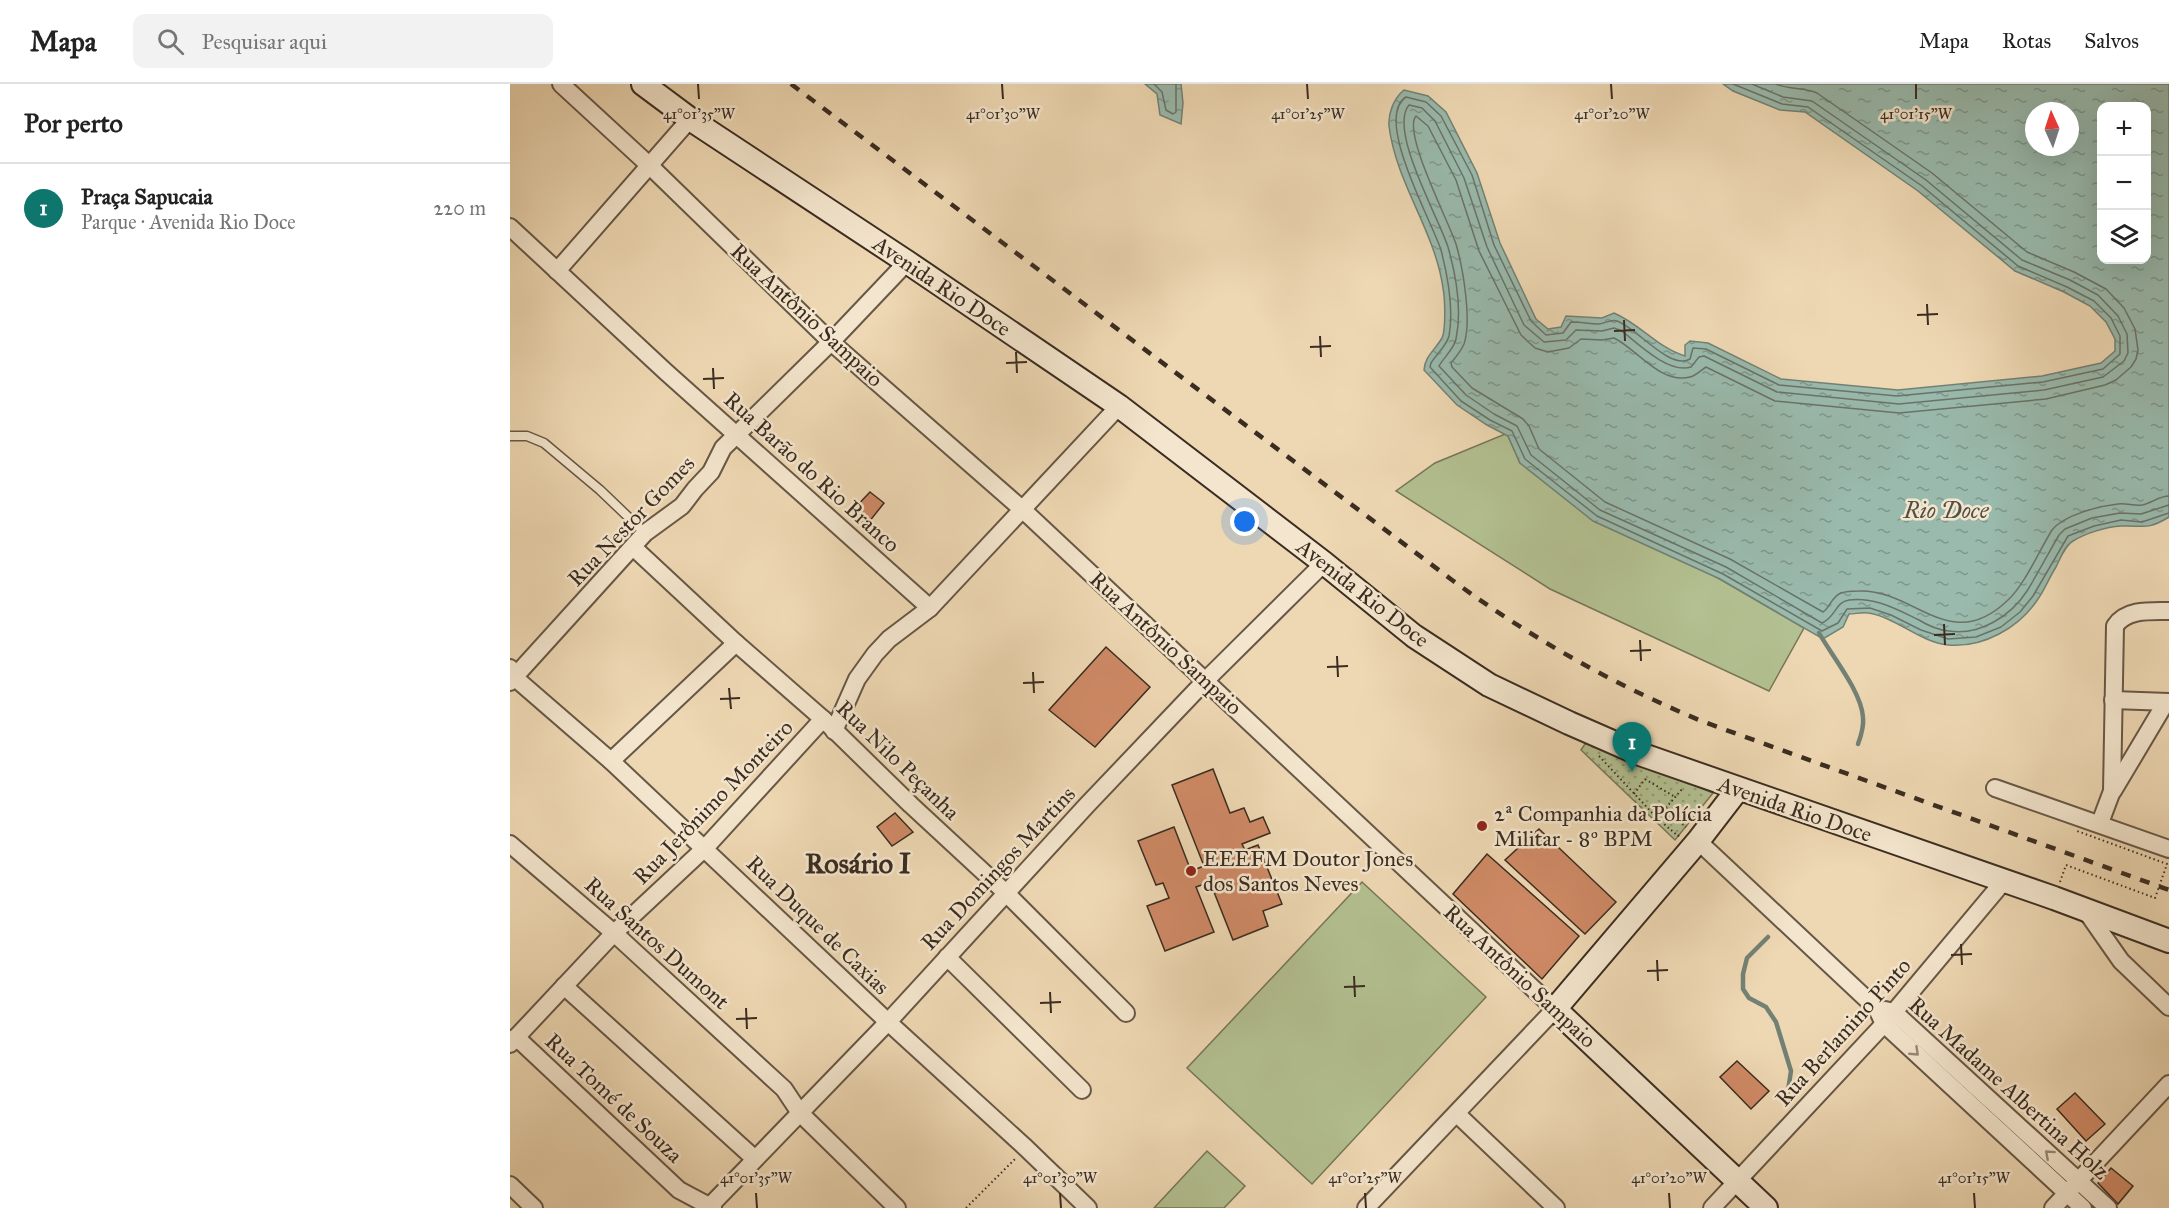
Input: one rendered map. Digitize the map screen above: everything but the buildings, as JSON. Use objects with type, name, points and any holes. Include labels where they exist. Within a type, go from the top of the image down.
[{"type":"street","name":"Rua Antônio Sampaio","points":[[561,84],[650,166],[831,342],[1023,510],[1766,1208]]},
{"type":"street","name":"Avenida Rio Doce","points":[[644,84],[690,119],[907,262],[1119,406],[1324,563],[1414,636],[1489,685],[1640,754],[2169,941]]},
{"type":"street","points":[[557,271],[690,119]]},
{"type":"street","name":"Rua Barão do Rio Branco","points":[[510,227],[666,372],[930,608]]},
{"type":"street","name":"Rua Nestor Gomes","points":[[511,676],[645,533],[682,506],[711,472],[723,448],[831,342],[907,262]]},
{"type":"street","name":"Rua Jerônimo Monteiro","points":[[513,1041],[614,933],[705,848],[829,725],[874,654],[889,639],[930,608],[1119,406]]},
{"type":"street","name":"Rua Nilo Peçanha","points":[[633,547],[736,643],[829,725],[1005,892],[1126,1013]]},
{"type":"street","name":"Rua Domingos Martins","points":[[710,1207],[888,1022],[1005,892],[1205,681],[1324,563]]},
{"type":"street","points":[[2112,791],[2115,626],[2124,616],[2133,613],[2169,611]]},
{"type":"street","points":[[611,761],[736,643]]},
{"type":"street","name":"Rua Duque de Caxias","points":[[511,676],[611,761],[1088,1208]]},
{"type":"street","points":[[2113,700],[2168,702]]},
{"type":"street","points":[[2100,823],[2112,791],[2168,702]]},
{"type":"street","points":[[1995,788],[2169,849]]},
{"type":"street","points":[[1366,1208],[1554,1009],[1698,841],[1738,789]]},
{"type":"street","name":"Rua Madame Albertina Holz","points":[[1698,841],[2072,1187],[2108,1208]]},
{"type":"street","name":"Rua Santos Dumont","points":[[510,844],[614,933],[784,1089],[800,1113],[897,1208]]},
{"type":"street","name":"Rua Berlamino Pinto","points":[[1712,1208],[1738,1182],[2003,882]]},
{"type":"street","points":[[2086,911],[2121,961],[2169,1007]]},
{"type":"street","points":[[947,957],[1082,1090]]},
{"type":"street","points":[[564,986],[755,1159]]},
{"type":"street","name":"Rua Tomé de Souza","points":[[513,1041],[680,1190],[710,1207]]},
{"type":"street","points":[[2053,1208],[2169,1084]]},
{"type":"street","points":[[1457,1113],[1556,1208]]},
{"type":"street","points":[[510,1185],[534,1208]]},
{"type":"street","name":"Rua Madame Albertina Holz","points":[[2072,1187],[2083,1208]]},
{"type":"lane","points":[[510,436],[527,436],[544,443],[600,490],[645,533]]},
{"type":"path","points":[[1599,756],[1657,818],[1678,836],[1686,827],[1666,808]]},
{"type":"path","points":[[1634,794],[1650,772]]},
{"type":"path","points":[[1645,779],[1675,797]]},
{"type":"path","points":[[1657,818],[1685,786],[1676,782]]},
{"type":"path","points":[[2066,865],[2155,898],[2167,864],[2077,831]]},
{"type":"path","points":[[966,1208],[1026,1148]]},
{"type":"green space","points":[[1505,434],[1520,463],[1804,628],[1769,691],[1550,589],[1396,491],[1435,463]]},
{"type":"green space","points":[[1587,741],[1713,793],[1675,840],[1581,750]]},
{"type":"green space","points":[[1362,882],[1486,997],[1312,1184],[1187,1068]]},
{"type":"green space","points":[[1207,1151],[1245,1186],[1224,1208],[1154,1208]]},
{"type":"water","points":[[1145,84],[1181,84],[1183,103],[1181,124],[1160,115],[1157,94]]},
{"type":"water","name":"Rio Doce","points":[[1723,84],[2169,84],[2169,517],[2150,526],[2121,526],[2103,529],[2084,535],[2070,543],[2030,609],[2010,627],[1987,639],[1961,645],[1937,643],[1888,619],[1863,613],[1849,614],[1843,627],[1823,639],[1720,579],[1593,521],[1520,463],[1508,436],[1457,405],[1424,370],[1428,357],[1442,338],[1445,321],[1444,299],[1439,267],[1393,147],[1389,126],[1390,116],[1392,106],[1404,90],[1428,96],[1446,112],[1477,173],[1500,243],[1536,319],[1548,329],[1561,327],[1566,316],[1602,318],[1614,313],[1666,347],[1685,356],[1685,345],[1690,341],[1708,343],[1781,379],[1898,390],[2042,376],[2101,363],[2115,351],[2115,339],[2106,322],[2090,306],[2015,271],[1918,191],[1805,112],[1780,110],[1733,91]]},
{"type":"waterway","points":[[1819,633],[1852,685],[1861,707],[1863,724],[1858,744]]},
{"type":"waterway","points":[[1768,937],[1747,958],[1743,974],[1743,989],[1749,998],[1766,1007],[1776,1022],[1791,1071],[1787,1097]]},
{"type":"railway","points":[[791,84],[1452,580],[1543,641],[1606,676],[1704,722],[2169,890]]},
{"type":"place","name":"Praça Sapucaia","points":[[1632,772]]},
{"type":"place","name":"2ª Companhia da Polícia Militar - 8º BPM","points":[[1482,826]]},
{"type":"place","name":"EEEFM Doutor Jones dos Santos Neves","points":[[1191,871]]},
{"type":"district","name":"Rosário I","points":[[858,863]]}]
